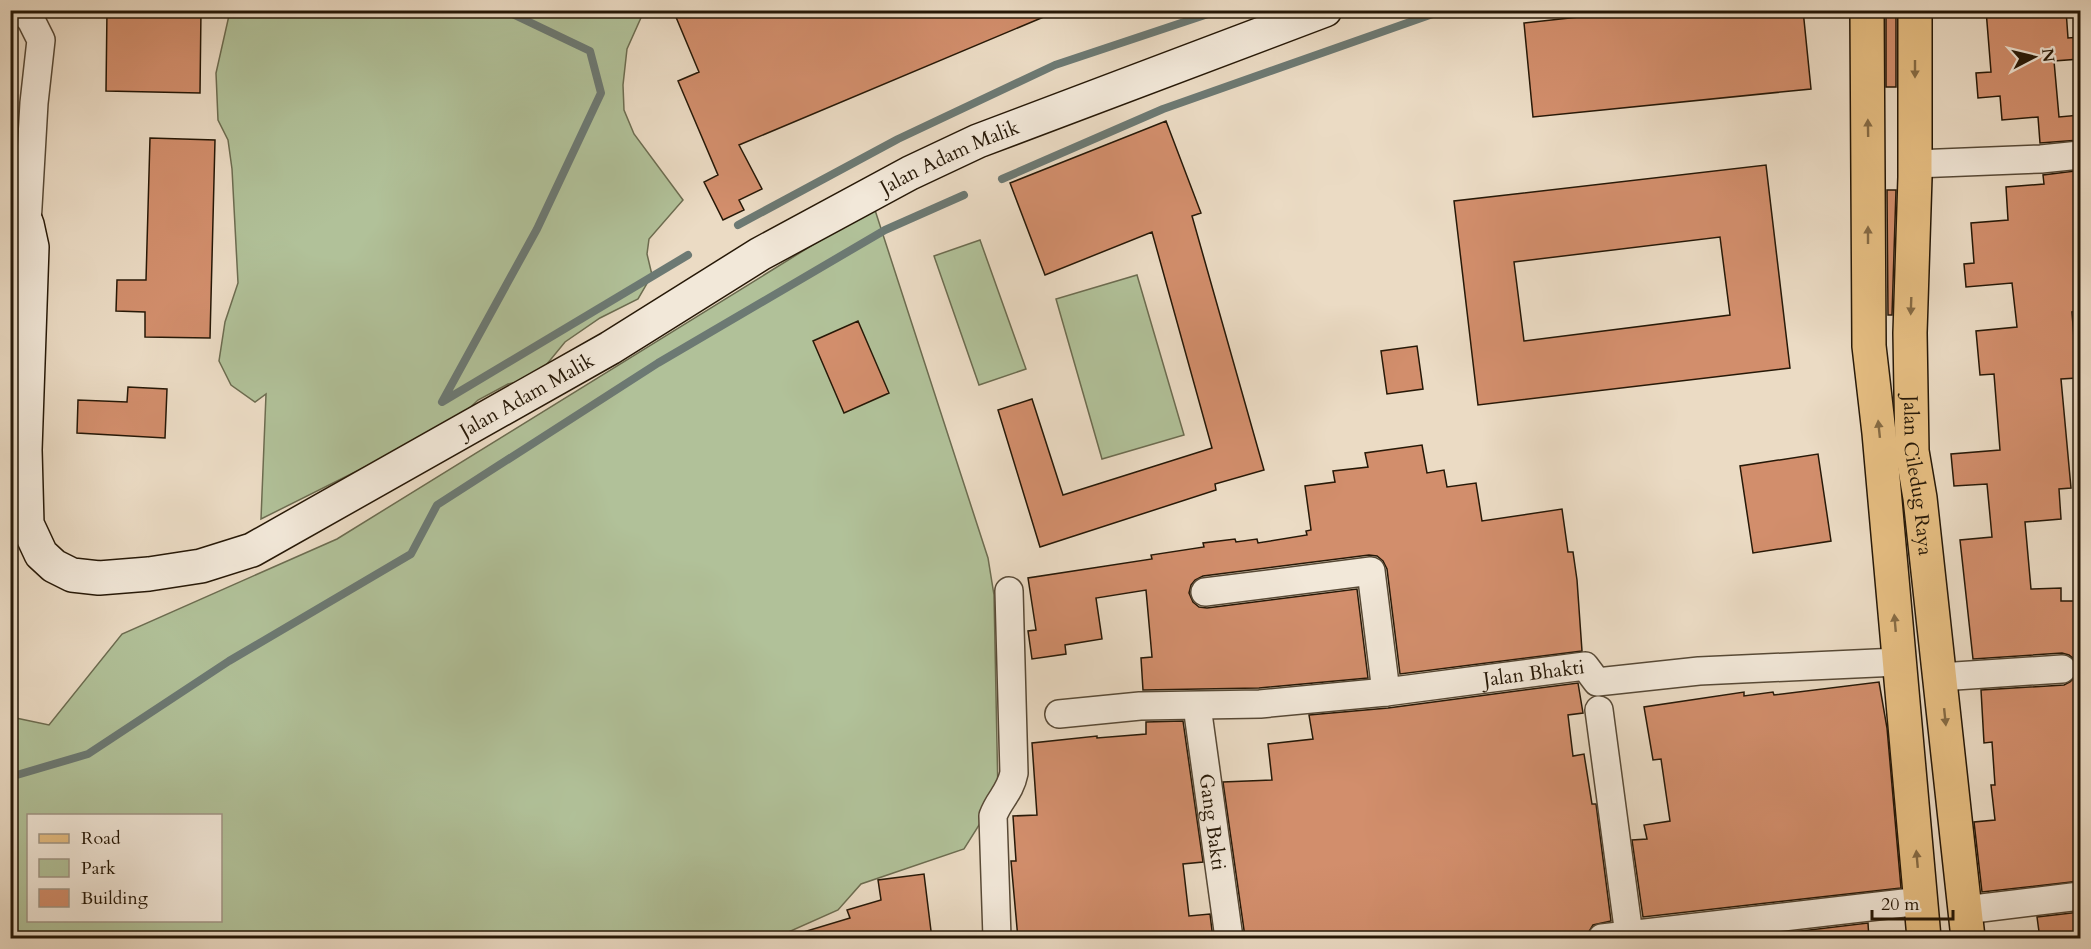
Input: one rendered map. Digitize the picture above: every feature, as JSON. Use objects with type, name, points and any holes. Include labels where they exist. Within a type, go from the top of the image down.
[{"type":"main road","name":"Jalan Ciledug Raya","points":[[1867,10],[1869,346],[1879,433],[1924,939]]},
{"type":"main road","name":"Jalan Ciledug Raya","points":[[1916,10],[1915,164],[1910,333],[1912,450],[1920,498],[1967,924]]},
{"type":"street","name":"Jalan Adam Malik","points":[[19,221],[32,247],[24,450],[18,496],[40,554],[54,566],[72,575],[99,578],[150,574],[201,566],[252,550],[610,348],[760,254],[910,172],[978,141],[1325,10]]},
{"type":"street","points":[[19,221],[41,40],[26,15]]},
{"type":"street","points":[[1915,164],[2040,159],[2080,155]]},
{"type":"street","points":[[1205,592],[1371,571],[1386,692]]},
{"type":"street","points":[[997,939],[993,816],[1009,792],[1014,773],[1009,591]]},
{"type":"street","name":"Jalan Bhakti","points":[[1059,714],[1140,706],[1260,704],[1386,692],[1585,666],[1597,682],[1698,671],[1898,662]]},
{"type":"street","points":[[1940,677],[2062,669]]},
{"type":"street","name":"Gang Bakti","points":[[1197,706],[1229,939]]},
{"type":"street","points":[[1599,710],[1629,935]]},
{"type":"street","points":[[1967,924],[2080,896]]},
{"type":"street","points":[[1602,939],[1921,902]]},
{"type":"green space","points":[[230,11],[644,11],[627,49],[623,85],[624,110],[634,134],[683,200],[649,239],[647,254],[652,275],[638,299],[600,318],[565,342],[547,364],[529,379],[508,384],[478,400],[460,417],[439,430],[261,519],[266,394],[255,402],[231,385],[219,361],[225,322],[238,283],[232,169],[228,140],[218,120],[216,73]]},
{"type":"green space","points":[[874,207],[988,558],[994,595],[998,795],[964,849],[861,884],[838,910],[775,938],[11,938],[11,717],[49,725],[122,634],[337,539]]},
{"type":"green space","points":[[980,240],[1026,369],[979,385],[934,256]]},
{"type":"green space","points":[[1137,275],[1184,435],[1102,459],[1056,299]]},
{"type":"building","points":[[107,10],[201,10],[200,93],[106,91]]},
{"type":"building","points":[[673,10],[1058,11],[739,145],[762,189],[739,200],[744,210],[723,220],[704,182],[718,175],[678,81],[699,72]]},
{"type":"building","points":[[1643,10],[1803,10],[1811,89],[1533,117],[1524,23]]},
{"type":"building","points":[[1886,10],[1896,10],[1896,87],[1886,87]]},
{"type":"building","points":[[1986,10],[2066,10],[2068,38],[2080,37],[2080,59],[2054,61],[2059,117],[2080,115],[2080,140],[2040,143],[2038,117],[2002,120],[2000,96],[1978,98],[1976,73],[1991,72]]},
{"type":"building","points":[[1166,121],[1201,213],[1192,216],[1264,470],[1215,484],[1216,490],[1040,547],[998,410],[1032,399],[1063,495],[1212,448],[1152,232],[1045,275],[1010,183]]},
{"type":"building","points":[[150,138],[215,140],[210,338],[145,337],[145,312],[116,311],[117,280],[146,280]]},
{"type":"building","points":[[1766,165],[1790,368],[1478,405],[1454,201]],"holes":[[[1720,237],[1730,315],[1524,341],[1514,262]]]},
{"type":"building","points":[[2075,171],[2078,208],[2074,209],[2080,279],[2080,311],[2072,312],[2077,378],[2061,379],[2071,488],[2059,489],[2061,519],[2025,522],[2031,589],[2061,588],[2061,601],[2080,601],[2080,881],[1982,892],[1974,822],[1995,820],[1991,785],[1995,785],[1992,742],[1984,743],[1981,690],[2064,685],[2076,676],[2078,669],[2075,660],[2062,653],[1973,659],[1960,540],[1992,537],[1987,484],[1954,486],[1951,454],[2000,450],[1994,374],[1980,375],[1976,331],[2017,327],[2012,283],[1966,287],[1964,264],[1974,263],[1971,223],[2008,220],[2006,187],[2044,184],[2043,175]]},
{"type":"building","points":[[1887,190],[1896,190],[1892,315],[1888,315]]},
{"type":"building","points":[[858,321],[889,393],[844,413],[813,341]]},
{"type":"building","points":[[1417,346],[1423,389],[1387,394],[1381,351]]},
{"type":"building","points":[[128,387],[167,389],[165,438],[77,433],[78,400],[127,402]]},
{"type":"building","points":[[1422,445],[1427,473],[1444,470],[1447,487],[1476,483],[1482,521],[1562,509],[1568,552],[1573,552],[1577,580],[1582,651],[1400,674],[1387,569],[1377,556],[1369,555],[1203,576],[1195,580],[1189,593],[1193,602],[1199,607],[1207,608],[1357,589],[1368,678],[1259,688],[1143,690],[1141,658],[1152,657],[1146,590],[1096,598],[1102,639],[1065,645],[1066,654],[1032,659],[1028,631],[1036,630],[1028,578],[1152,559],[1151,555],[1204,547],[1203,543],[1257,539],[1258,543],[1307,535],[1306,531],[1311,530],[1305,486],[1335,482],[1333,471],[1368,467],[1365,453]]},
{"type":"building","points":[[1818,454],[1831,541],[1753,553],[1740,466]]},
{"type":"building","points":[[1879,682],[1887,728],[1901,888],[1643,917],[1632,840],[1647,839],[1644,825],[1670,821],[1661,759],[1653,760],[1644,707],[1744,692],[1744,696],[1773,692],[1774,695]]},
{"type":"building","points":[[1578,683],[1583,713],[1568,715],[1573,756],[1584,754],[1592,804],[1596,804],[1611,921],[1593,925],[1587,935],[1564,939],[1501,939],[1500,935],[1466,939],[1286,939],[1286,934],[1245,937],[1223,782],[1272,780],[1268,744],[1313,739],[1309,715],[1388,708]]},
{"type":"building","points":[[1183,721],[1203,862],[1183,864],[1189,916],[1210,914],[1213,939],[1018,939],[1011,861],[1016,861],[1013,816],[1037,815],[1032,743],[1097,736],[1097,738],[1146,734],[1146,722]]},
{"type":"building","points":[[924,874],[932,939],[801,939],[800,933],[850,918],[847,910],[881,900],[878,880]]},
{"type":"building","points":[[2080,912],[2080,939],[2040,939],[2037,917]]},
{"type":"building","points":[[1868,923],[1869,939],[1734,939]]},
{"type":"waterway","points":[[504,10],[590,51],[601,93],[537,229],[442,402],[688,255]]},
{"type":"waterway","points":[[738,225],[898,139],[1055,65],[1220,10]]},
{"type":"waterway","points":[[1002,179],[1163,109],[1444,10]]},
{"type":"waterway","points":[[10,777],[88,754],[229,661],[411,554],[437,505],[658,363],[885,230],[964,195]]}]
